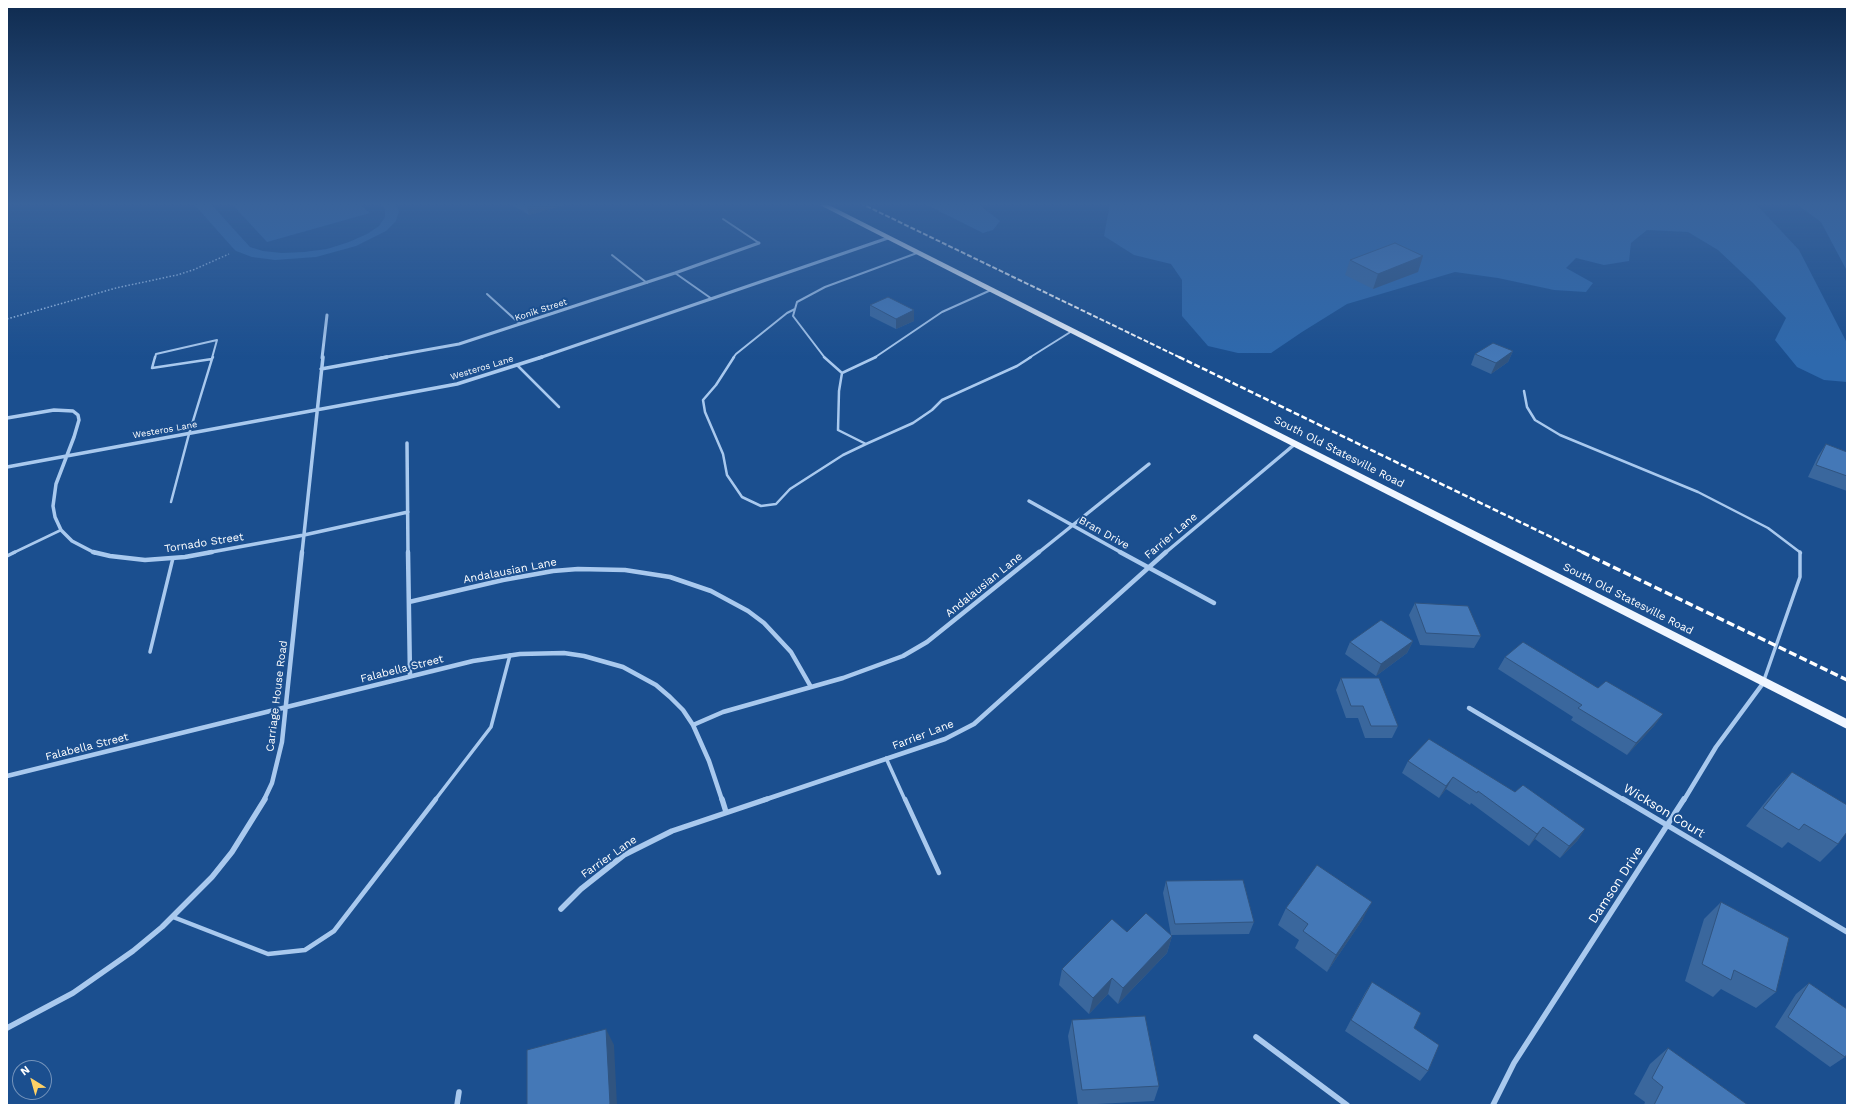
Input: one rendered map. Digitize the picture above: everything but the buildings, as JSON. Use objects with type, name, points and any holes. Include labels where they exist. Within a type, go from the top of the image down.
[{"type":"main road","name":"South Old Statesville Road","points":[[921,255],[1847,724]]},
{"type":"street","name":"Konik Street","points":[[321,369],[448,347],[647,283],[726,255]]},
{"type":"street","name":"Westeros Lane","points":[[7,467],[434,390],[480,378],[517,366],[839,255]]},
{"type":"street","name":"Carriage House Road","points":[[7,1028],[73,993],[100,975],[133,951],[173,917],[212,877],[232,852],[262,805],[272,783],[278,761],[285,707],[327,315]]},
{"type":"street","points":[[7,418],[54,410],[73,411],[78,415],[79,420],[66,456]]},
{"type":"street","points":[[407,443],[410,676]]},
{"type":"street","name":"Farrier Lane","points":[[561,909],[581,889],[624,855],[672,831],[945,738],[974,724],[1148,567],[1295,444]]},
{"type":"street","name":"Tornado Street","points":[[66,456],[56,484],[54,495],[55,517],[61,530],[82,548],[127,559],[173,558],[206,554],[304,535],[408,512]]},
{"type":"street","name":"Andalausian Lane","points":[[693,725],[723,712],[811,688],[884,664],[903,656],[928,642],[1149,464]]},
{"type":"street","name":"Bran Drive","points":[[1029,501],[1214,603]]},
{"type":"street","name":"Andalausian Lane","points":[[409,602],[504,580],[553,571],[578,569],[625,570],[670,577],[691,583],[724,597],[748,611],[764,623],[791,652],[811,688]]},
{"type":"street","name":"Falabella Street","points":[[7,776],[473,661],[510,655],[564,653],[598,659],[623,667],[656,685],[683,710],[693,725],[709,761],[726,812]]},
{"type":"street","name":"Damson Drive","points":[[1494,1105],[1514,1063],[1668,826],[1716,747],[1764,682]]},
{"type":"street","name":"Wickson Court","points":[[1469,708],[1847,932]]},
{"type":"street","points":[[1256,1037],[1347,1105]]},
{"type":"street","points":[[457,1105],[459,1092]]},
{"type":"lane","points":[[612,255],[647,283]]},
{"type":"lane","points":[[842,373],[823,356],[810,341],[793,316],[796,302],[825,287],[912,255]]},
{"type":"lane","points":[[675,273],[712,299]]},
{"type":"lane","points":[[842,373],[880,355],[942,312],[991,290]]},
{"type":"lane","points":[[487,294],[520,324]]},
{"type":"lane","points":[[795,309],[787,313],[736,354],[716,385],[703,400],[705,412],[723,454],[727,475],[742,497],[761,506],[776,504],[790,489],[843,455],[913,423],[932,410],[942,400],[1017,366],[1072,331]]},
{"type":"lane","points":[[171,502],[189,434],[212,359],[217,340],[156,354],[152,368],[212,359]]},
{"type":"lane","points":[[517,366],[559,407]]},
{"type":"lane","points":[[842,373],[839,391],[838,430],[866,444]]},
{"type":"lane","points":[[1524,391],[1527,407],[1535,420],[1560,435],[1698,492],[1768,528],[1801,553],[1800,577],[1764,682]]},
{"type":"lane","points":[[7,556],[61,530]]},
{"type":"lane","points":[[150,652],[173,558]]},
{"type":"lane","points":[[173,917],[268,954],[305,950],[334,931],[491,727],[510,655]]},
{"type":"lane","points":[[886,758],[939,873]]},
{"type":"path","points":[[7,319],[116,288],[177,275],[193,270],[227,255]]},
{"type":"shaded area","points":[[246,255],[324,255],[316,257],[275,260]]},
{"type":"shaded area","points":[[1134,255],[1630,255],[1629,261],[1604,265],[1576,258],[1566,268],[1593,283],[1586,292],[1554,290],[1498,278],[1455,272],[1347,304],[1271,353],[1238,353],[1208,346],[1182,316],[1182,280],[1171,264]]},
{"type":"shaded area","points":[[1723,255],[1802,255],[1847,343],[1847,382],[1824,380],[1797,367],[1775,340],[1786,318],[1753,283]]},
{"type":"shaded area","points":[[1838,255],[1847,255],[1847,271]]},
{"type":"railway","points":[[967,255],[1181,358]]},
{"type":"railway","points":[[1179,357],[1584,553]]},
{"type":"railway","points":[[1582,552],[1847,680]]}]
